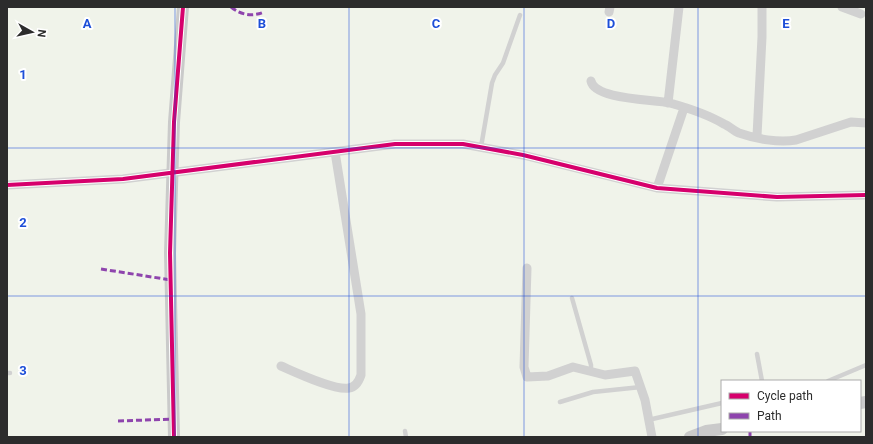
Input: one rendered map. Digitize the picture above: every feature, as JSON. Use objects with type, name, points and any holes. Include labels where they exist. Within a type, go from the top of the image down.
[{"type":"street","points":[[174,437],[170,253],[174,122],[183,7]]},
{"type":"street","points":[[668,103],[679,7]]},
{"type":"street","points":[[757,136],[762,7]]},
{"type":"street","points":[[842,7],[860,14]]},
{"type":"street","points":[[591,82],[593,87],[598,91],[634,99],[668,103],[700,113],[738,133],[787,142],[851,122],[866,123]]},
{"type":"street","points":[[657,188],[684,108]]},
{"type":"street","points":[[7,185],[123,179],[395,144],[463,144],[523,155],[657,188],[777,197],[866,195]]},
{"type":"street","points":[[281,366],[310,379],[344,388],[354,387],[361,375],[361,314],[335,152]]},
{"type":"street","points":[[526,268],[524,367],[527,377],[548,376],[573,367],[605,375],[635,371],[641,387],[650,429]]},
{"type":"street","points":[[690,437],[706,431],[721,429]]},
{"type":"lane","points":[[481,147],[493,79],[503,62],[520,15]]},
{"type":"lane","points":[[572,298],[591,365],[591,372]]},
{"type":"lane","points":[[757,354],[762,380]]},
{"type":"lane","points":[[830,380],[866,365]]},
{"type":"lane","points":[[560,402],[593,392],[641,387]]},
{"type":"lane","points":[[650,429],[721,403]]},
{"type":"lane","points":[[405,431],[406,437]]},
{"type":"shaded area","points":[[7,7],[866,7],[866,437],[7,437]]},
{"type":"marked path","points":[[231,7],[239,12],[251,15],[264,12]]},
{"type":"marked path","points":[[101,269],[171,280]]},
{"type":"marked path","points":[[118,421],[174,419]]},
{"type":"marked path","points":[[750,432],[750,437]]},
{"type":"cycle path","points":[[174,437],[170,253],[174,122],[183,7]]},
{"type":"cycle path","points":[[7,185],[123,179],[395,144],[463,144],[523,155],[657,188],[777,197],[866,195]]}]
